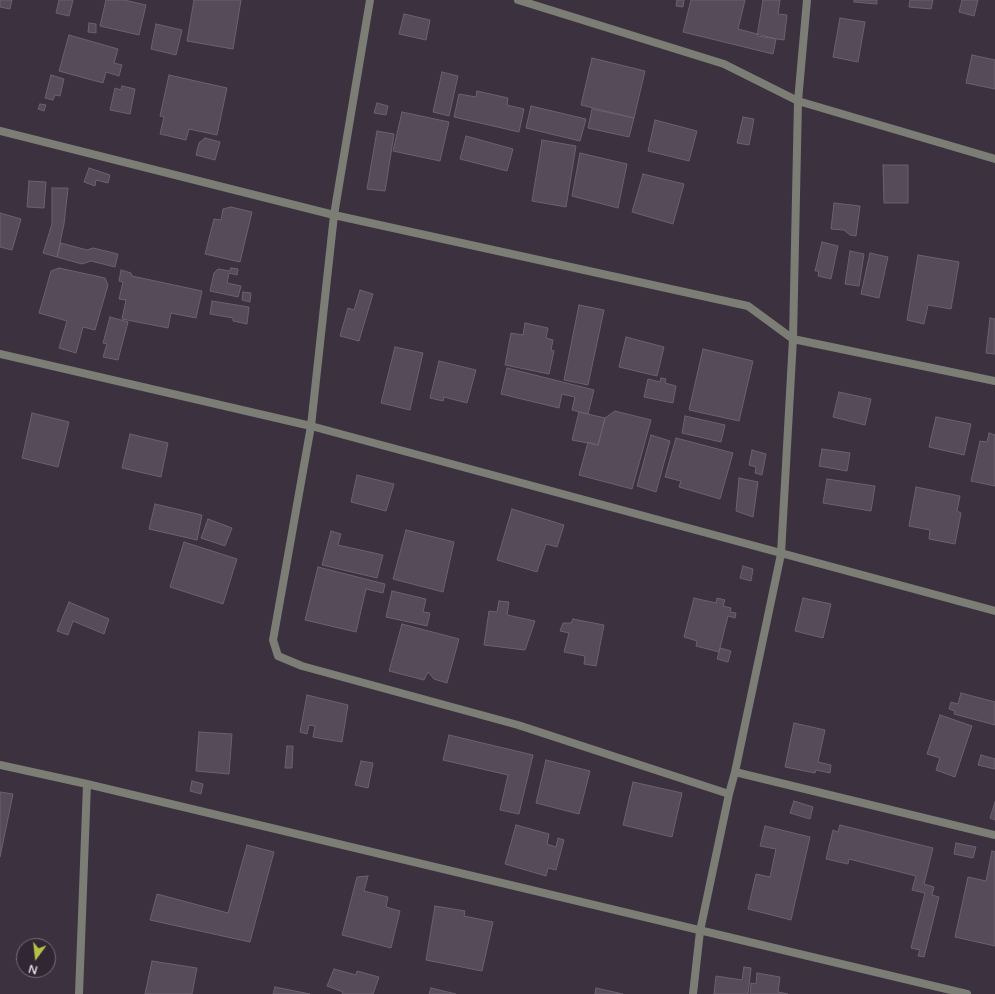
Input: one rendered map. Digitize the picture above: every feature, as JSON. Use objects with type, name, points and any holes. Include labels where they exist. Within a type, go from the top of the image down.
[{"type":"street","points":[[370,0],[334,215],[311,426],[273,640],[278,656],[302,666],[518,725],[729,794]]},
{"type":"street","points":[[518,0],[724,64],[798,101],[995,159]]},
{"type":"street","points":[[693,994],[700,931],[781,554],[793,339],[798,101],[807,0]]},
{"type":"street","points":[[0,130],[334,215],[748,306],[793,339],[995,381]]},
{"type":"street","points":[[0,354],[311,426],[995,611]]},
{"type":"street","points":[[0,766],[87,784],[967,994]]},
{"type":"street","points":[[735,772],[995,835]]},
{"type":"street","points":[[79,994],[87,784]]},
{"type":"building","points":[[0,0],[12,0],[10,9],[0,7]]},
{"type":"building","points":[[59,0],[73,0],[69,16],[56,13]]},
{"type":"building","points":[[106,0],[124,0],[146,5],[139,35],[100,26]]},
{"type":"building","points":[[194,0],[241,0],[233,49],[187,41]]},
{"type":"building","points":[[677,0],[684,0],[683,7],[676,6]]},
{"type":"building","points":[[691,0],[745,0],[738,29],[776,39],[773,54],[683,32]]},
{"type":"building","points":[[763,0],[780,0],[778,14],[787,15],[784,40],[757,36]]},
{"type":"building","points":[[854,0],[877,0],[877,4],[854,2]]},
{"type":"building","points":[[910,0],[933,0],[931,9],[909,7]]},
{"type":"building","points":[[962,0],[978,0],[974,16],[959,12]]},
{"type":"building","points":[[404,14],[430,20],[426,40],[399,34]]},
{"type":"building","points":[[840,18],[865,22],[858,62],[833,57]]},
{"type":"building","points":[[89,23],[96,24],[96,33],[88,32]]},
{"type":"building","points":[[156,24],[182,30],[176,55],[151,49]]},
{"type":"building","points":[[69,35],[118,49],[114,63],[122,65],[119,76],[106,72],[103,83],[59,71]]},
{"type":"building","points":[[972,55],[995,60],[995,89],[966,83]]},
{"type":"building","points":[[592,58],[645,71],[634,118],[581,105]]},
{"type":"building","points":[[442,72],[458,76],[449,116],[433,112]]},
{"type":"building","points":[[51,75],[64,79],[60,96],[55,95],[53,100],[45,98]]},
{"type":"building","points":[[169,75],[227,88],[217,135],[189,129],[186,140],[160,134],[164,117],[160,116]]},
{"type":"building","points":[[122,86],[135,89],[130,114],[110,110],[115,88],[121,90]]},
{"type":"building","points":[[477,91],[508,98],[507,105],[524,109],[519,132],[454,117],[459,94],[476,97]]},
{"type":"building","points":[[377,103],[388,106],[386,115],[374,113]]},
{"type":"building","points":[[40,104],[46,105],[44,111],[38,109]]},
{"type":"building","points":[[531,106],[586,119],[580,141],[526,128]]},
{"type":"building","points":[[592,109],[634,118],[629,137],[588,128]]},
{"type":"building","points":[[402,112],[449,122],[440,161],[393,151]]},
{"type":"building","points":[[743,117],[754,119],[749,145],[737,143]]},
{"type":"building","points":[[655,120],[697,131],[689,161],[648,151]]},
{"type":"building","points":[[377,131],[394,134],[385,191],[367,189]]},
{"type":"building","points":[[466,136],[513,149],[507,171],[460,159]]},
{"type":"building","points":[[205,138],[220,142],[215,160],[196,155],[199,143]]},
{"type":"building","points":[[542,140],[576,146],[566,207],[532,201]]},
{"type":"building","points":[[580,153],[627,164],[618,208],[572,196]]},
{"type":"building","points":[[883,165],[908,165],[908,203],[884,203]]},
{"type":"building","points":[[89,168],[110,175],[108,183],[96,180],[95,186],[84,182]]},
{"type":"building","points":[[643,174],[684,184],[673,224],[632,212]]},
{"type":"building","points":[[29,181],[46,182],[44,208],[27,207]]},
{"type":"building","points":[[52,188],[68,188],[64,224],[57,257],[43,253],[52,224]]},
{"type":"building","points":[[834,203],[860,206],[856,236],[850,235],[844,230],[831,229]]},
{"type":"building","points":[[231,207],[252,212],[240,262],[205,254],[214,219],[221,220],[223,209]]},
{"type":"building","points":[[0,213],[21,219],[12,250],[0,247]]},
{"type":"building","points":[[822,242],[838,246],[831,279],[818,276],[819,271],[815,271]]},
{"type":"building","points":[[61,243],[87,250],[93,248],[118,254],[115,267],[91,261],[82,264],[57,257]]},
{"type":"building","points":[[850,251],[864,254],[859,286],[845,284]]},
{"type":"building","points":[[870,253],[888,257],[879,298],[861,294]]},
{"type":"building","points":[[918,255],[959,262],[951,309],[928,305],[924,324],[907,320]]},
{"type":"building","points":[[59,268],[105,278],[108,285],[95,330],[83,327],[76,353],[59,348],[67,321],[39,313],[51,271]]},
{"type":"building","points":[[231,268],[238,269],[237,275],[229,273],[227,283],[241,286],[238,297],[210,291],[214,273],[218,269],[230,271]]},
{"type":"building","points":[[121,270],[131,273],[132,276],[202,291],[196,318],[171,313],[168,328],[122,319],[126,300],[119,299],[123,282],[119,281]]},
{"type":"building","points":[[360,290],[373,294],[359,341],[340,336],[348,308],[354,310]]},
{"type":"building","points":[[243,292],[251,293],[250,302],[242,300]]},
{"type":"building","points":[[212,301],[249,307],[247,324],[233,321],[233,318],[210,314]]},
{"type":"building","points":[[579,305],[604,310],[588,385],[564,380]]},
{"type":"building","points":[[110,317],[128,322],[118,360],[103,357],[107,344],[103,343]]},
{"type":"building","points":[[990,318],[995,319],[995,354],[986,353]]},
{"type":"building","points":[[525,323],[548,328],[546,338],[553,340],[551,350],[554,351],[549,374],[505,365],[511,333],[523,335]]},
{"type":"building","points":[[626,337],[664,347],[657,376],[619,367]]},
{"type":"building","points":[[395,347],[423,353],[410,410],[381,403]]},
{"type":"building","points":[[703,349],[753,361],[739,421],[689,410]]},
{"type":"building","points":[[439,361],[476,370],[467,403],[444,397],[443,401],[430,398]]},
{"type":"building","points":[[507,368],[594,390],[588,414],[572,410],[575,397],[562,394],[559,408],[501,394]]},
{"type":"building","points":[[661,378],[666,379],[665,383],[676,386],[673,403],[644,397],[648,379],[660,382]]},
{"type":"building","points":[[839,392],[871,399],[865,425],[833,417]]},
{"type":"building","points":[[615,411],[651,420],[632,489],[579,475],[588,442],[598,445],[605,418]]},
{"type":"building","points":[[579,412],[605,418],[598,445],[572,440]]},
{"type":"building","points":[[32,413],[69,422],[58,467],[22,458]]},
{"type":"building","points":[[685,416],[725,425],[721,442],[682,433]]},
{"type":"building","points":[[936,417],[971,424],[964,455],[929,447]]},
{"type":"building","points":[[989,433],[995,435],[995,486],[971,481],[980,441],[987,442]]},
{"type":"building","points":[[130,434],[168,443],[161,477],[122,468]]},
{"type":"building","points":[[651,435],[670,441],[656,492],[637,486]]},
{"type":"building","points":[[676,438],[733,453],[720,499],[679,487],[681,481],[665,477]]},
{"type":"building","points":[[822,449],[850,453],[847,471],[819,466]]},
{"type":"building","points":[[752,450],[766,454],[762,475],[755,473],[756,467],[749,465]]},
{"type":"building","points":[[357,475],[394,484],[386,511],[351,502]]},
{"type":"building","points":[[739,478],[758,482],[753,517],[736,511]]},
{"type":"building","points":[[827,479],[875,486],[871,511],[823,503]]},
{"type":"building","points":[[916,487],[960,496],[957,511],[961,513],[955,544],[929,539],[930,530],[909,526]]},
{"type":"building","points":[[155,504],[202,515],[197,540],[149,529]]},
{"type":"building","points":[[512,509],[564,525],[557,547],[546,544],[537,572],[497,560]]},
{"type":"building","points":[[208,519],[232,528],[225,546],[201,538]]},
{"type":"building","points":[[406,530],[454,542],[443,592],[393,579]]},
{"type":"building","points":[[331,531],[341,534],[338,545],[383,555],[377,578],[322,565]]},
{"type":"building","points":[[184,542],[237,559],[223,604],[170,587]]},
{"type":"building","points":[[743,566],[753,569],[751,581],[740,578]]},
{"type":"building","points":[[318,567],[385,584],[383,593],[366,589],[356,632],[305,620]]},
{"type":"building","points":[[392,591],[426,599],[423,612],[430,613],[427,626],[386,617]]},
{"type":"building","points":[[694,598],[716,603],[717,598],[725,600],[723,606],[731,608],[730,612],[736,613],[735,618],[728,616],[719,652],[696,646],[697,641],[684,637]]},
{"type":"building","points":[[803,598],[831,604],[823,638],[795,631]]},
{"type":"building","points":[[499,601],[509,602],[507,615],[535,621],[525,650],[484,645],[489,611],[497,612]]},
{"type":"building","points":[[69,602],[109,619],[104,634],[73,621],[68,635],[57,631]]},
{"type":"building","points":[[573,619],[604,625],[596,666],[584,664],[585,656],[564,652],[569,633],[560,631],[563,623],[571,623]]},
{"type":"building","points":[[402,624],[459,639],[447,683],[434,679],[428,672],[424,680],[389,671]]},
{"type":"building","points":[[720,648],[731,651],[728,662],[717,659]]},
{"type":"building","points":[[961,693],[995,702],[995,725],[954,714],[955,711],[949,709],[951,702],[958,704]]},
{"type":"building","points":[[307,695],[348,705],[342,742],[313,737],[315,726],[309,725],[307,734],[300,732]]},
{"type":"building","points":[[940,715],[972,726],[955,777],[936,770],[940,758],[927,754]]},
{"type":"building","points":[[794,723],[825,730],[818,762],[831,765],[830,773],[816,770],[815,773],[785,767]]},
{"type":"building","points":[[199,732],[232,734],[229,774],[196,771]]},
{"type":"building","points":[[449,735],[533,755],[519,814],[500,810],[508,775],[443,760]]},
{"type":"building","points":[[287,746],[293,746],[292,768],[285,768]]},
{"type":"building","points":[[981,755],[995,759],[995,769],[978,765]]},
{"type":"building","points":[[546,760],[590,771],[579,814],[536,803]]},
{"type":"building","points":[[361,761],[373,763],[368,788],[355,785]]},
{"type":"building","points":[[192,781],[203,784],[201,794],[190,791]]},
{"type":"building","points":[[633,782],[682,793],[672,837],[623,825]]},
{"type":"building","points":[[0,792],[13,794],[0,857]]},
{"type":"building","points":[[794,801],[813,807],[810,819],[790,813]]},
{"type":"building","points":[[995,802],[995,820],[990,818]]},
{"type":"building","points":[[516,825],[549,834],[547,844],[556,847],[558,838],[564,840],[556,870],[548,868],[546,876],[505,864]]},
{"type":"building","points":[[840,825],[933,848],[924,884],[934,887],[932,895],[939,897],[924,957],[918,956],[920,950],[911,948],[925,893],[912,890],[916,876],[849,859],[848,864],[826,859],[833,830],[838,832]]},
{"type":"building","points":[[765,826],[810,837],[791,920],[748,909],[756,874],[770,877],[776,849],[760,846]]},
{"type":"building","points":[[956,843],[976,847],[973,858],[954,854]]},
{"type":"building","points":[[247,845],[274,852],[250,942],[150,920],[157,894],[228,913]]},
{"type":"building","points":[[992,851],[995,852],[995,946],[955,937],[968,877],[986,881]]},
{"type":"building","points":[[368,876],[364,891],[388,897],[386,907],[400,911],[391,948],[342,935],[357,877]]},
{"type":"building","points":[[435,906],[465,911],[464,916],[493,922],[482,971],[426,960]]},
{"type":"building","points":[[152,961],[197,968],[192,994],[145,994]]},
{"type":"building","points":[[744,967],[751,968],[748,994],[714,994],[716,976],[742,980]]},
{"type":"building","points":[[334,969],[356,975],[357,971],[379,977],[373,994],[342,994],[343,992],[327,986]]},
{"type":"building","points":[[757,973],[780,977],[778,992],[788,994],[750,994],[751,983],[756,984]]},
{"type":"building","points":[[275,987],[310,994],[273,994]]},
{"type":"building","points":[[431,988],[456,994],[429,994]]},
{"type":"building","points":[[596,988],[623,994],[595,994]]}]
